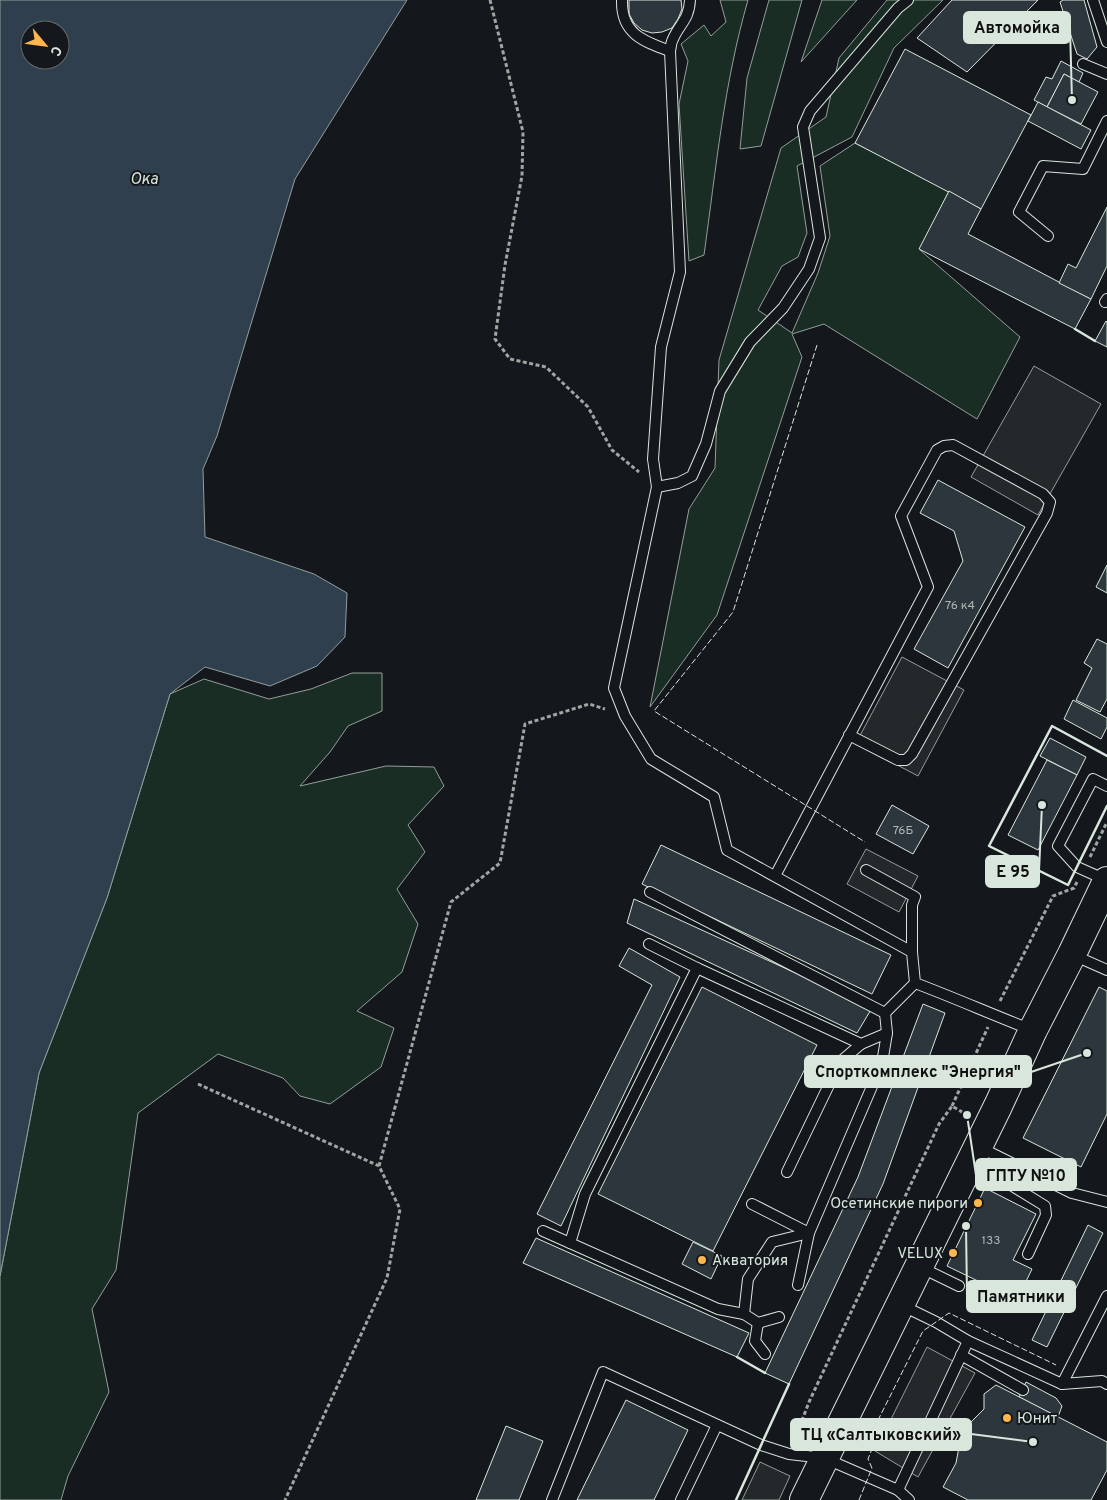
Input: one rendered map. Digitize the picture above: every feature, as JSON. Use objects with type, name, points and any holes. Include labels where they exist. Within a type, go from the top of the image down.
[{"type":"main road","points":[[804,1500],[975,1153],[1033,1030],[1072,954],[1099,877]]},
{"type":"lane","points":[[622,0],[622,14],[628,28],[645,42],[670,51]]},
{"type":"lane","points":[[690,0],[689,10],[673,39],[670,51],[680,272],[661,346],[653,459],[657,487],[614,688],[625,716],[651,759],[714,797],[727,850],[912,952]]},
{"type":"lane","points":[[657,487],[678,483],[692,476],[706,444],[720,391],[750,342],[784,308],[808,269],[820,238],[803,127],[810,111],[898,8],[908,0]]},
{"type":"lane","points":[[1093,0],[1107,42]]},
{"type":"lane","points":[[1084,64],[1107,74]]},
{"type":"lane","points":[[1048,236],[1019,212],[1043,166],[1083,169],[1107,121]]},
{"type":"lane","points":[[775,876],[849,735],[928,587],[901,516],[937,450],[944,446],[953,445],[1043,494],[1050,502],[1047,513],[912,754],[906,760],[898,760],[849,735]]},
{"type":"lane","points":[[1099,877],[1077,867],[1058,846],[1093,779],[1107,786]]},
{"type":"lane","points":[[866,870],[915,897],[912,906],[912,952],[915,983]]},
{"type":"lane","points":[[650,892],[885,1012]]},
{"type":"lane","points":[[649,944],[861,1044]]},
{"type":"lane","points":[[1072,954],[1107,970]]},
{"type":"lane","points":[[570,1243],[585,1194],[697,968]]},
{"type":"lane","points":[[915,983],[1033,1030]]},
{"type":"lane","points":[[885,1012],[915,983]]},
{"type":"lane","points":[[798,1285],[809,1233],[882,1063],[887,1033],[885,1012]]},
{"type":"lane","points":[[787,1172],[840,1062],[861,1044],[887,1033]]},
{"type":"lane","points":[[975,1153],[1072,1193],[1107,1202]]},
{"type":"lane","points":[[975,1153],[1045,1206],[1046,1215],[1028,1254]]},
{"type":"lane","points":[[752,1204],[809,1233]]},
{"type":"lane","points":[[543,1231],[718,1309],[744,1314],[758,1324]]},
{"type":"lane","points":[[744,1314],[748,1279],[772,1242],[809,1233]]},
{"type":"lane","points":[[919,1266],[958,1286]]},
{"type":"lane","points":[[1062,1384],[1107,1296]]},
{"type":"lane","points":[[900,1305],[936,1322],[968,1341],[1062,1384],[1102,1380],[1107,1384]]},
{"type":"lane","points":[[758,1324],[779,1317]]},
{"type":"lane","points":[[758,1324],[756,1341],[764,1354]]},
{"type":"lane","points":[[898,1490],[968,1341]]},
{"type":"lane","points":[[961,1355],[1022,1390]]},
{"type":"lane","points":[[552,1500],[603,1372],[761,1445],[789,1454],[824,1458],[898,1490],[909,1500]]},
{"type":"lane","points":[[681,1500],[717,1425]]},
{"type":"path","points":[[490,0],[523,132],[522,176],[504,265],[495,339],[510,359],[546,367],[588,407],[612,450],[657,487]]},
{"type":"path","points":[[379,1166],[451,902],[500,863],[525,724],[589,704],[625,716]]},
{"type":"path","points":[[789,1454],[809,1402],[939,1124],[952,1106],[993,1015],[1053,896],[1099,877],[1107,822]]},
{"type":"path","points":[[198,1084],[379,1166],[400,1209],[387,1278],[285,1500]]},
{"type":"path","points":[[952,1106],[967,1115],[971,1108]]},
{"type":"green space","points":[[720,0],[748,0],[727,94],[704,255],[689,261],[679,104],[688,61],[681,44],[704,25],[711,36],[726,22]]},
{"type":"green space","points":[[769,0],[802,0],[761,146],[740,149],[747,78]]},
{"type":"green space","points":[[822,0],[857,0],[801,62]]},
{"type":"green space","points":[[887,0],[943,0],[894,48],[852,137],[797,166],[807,233],[798,257],[782,266],[758,310],[792,333],[818,273],[830,236],[820,166],[855,143],[949,191],[920,250],[1020,337],[977,419],[824,324],[792,334],[802,357],[717,615],[650,707],[689,509],[715,468],[719,360],[781,148],[826,117],[839,58]]},
{"type":"green space","points":[[352,673],[382,673],[382,711],[348,726],[330,752],[300,786],[386,766],[434,767],[444,786],[408,825],[425,852],[397,889],[418,924],[402,972],[357,1011],[394,1028],[381,1067],[330,1104],[300,1096],[283,1078],[218,1054],[138,1113],[116,1270],[92,1309],[109,1392],[68,1476],[61,1500],[0,1500],[0,1276],[39,1073],[107,898],[170,694],[204,679],[269,699],[311,689]]},
{"type":"shaded area","points":[[1034,366],[1101,404],[1038,515],[971,477]]},
{"type":"shaded area","points":[[902,657],[964,690],[918,776],[856,743]]},
{"type":"shaded area","points":[[866,849],[918,876],[899,912],[847,884]]},
{"type":"shaded area","points":[[927,1347],[975,1373],[918,1477],[875,1451]]},
{"type":"shaded area","points":[[760,1462],[790,1476],[779,1500],[742,1500]]},
{"type":"water","name":"Ока","points":[[0,0],[407,0],[295,179],[217,436],[203,469],[205,537],[314,574],[347,593],[345,637],[317,666],[270,686],[205,667],[170,694],[107,898],[39,1073],[0,1276]]},
{"type":"building","points":[[629,0],[681,0],[682,9],[672,28],[652,33],[642,30],[634,23],[629,14]]},
{"type":"building","points":[[952,0],[1038,0],[967,72],[917,38]]},
{"type":"building","points":[[1063,0],[1084,0],[1097,47],[1087,59],[1077,54],[1060,2]]},
{"type":"building","points":[[905,49],[1031,115],[981,209],[855,143]]},
{"type":"building","points":[[1061,61],[1083,73],[1079,82],[1064,74],[1047,107],[1034,100],[1046,77],[1052,79]]},
{"type":"building","points":[[1064,74],[1098,92],[1081,124],[1047,107]]},
{"type":"building","points":[[1038,102],[1091,130],[1081,149],[1028,121]]},
{"type":"building","points":[[949,191],[981,209],[968,234],[1091,299],[1075,329],[919,249]]},
{"type":"building","points":[[1107,207],[1107,266],[1091,299],[1059,283],[1068,264],[1076,268]]},
{"type":"building","points":[[1107,322],[1107,347],[1095,341]]},
{"type":"building","points":[[938,480],[1025,527],[948,668],[914,649],[963,561],[954,531],[920,513]]},
{"type":"building","points":[[1107,565],[1107,593],[1096,587]]},
{"type":"building","points":[[1097,639],[1107,644],[1107,699],[1100,712],[1076,700],[1092,668],[1084,663]]},
{"type":"building","points":[[1073,700],[1107,718],[1107,727],[1101,739],[1064,719]]},
{"type":"building","points":[[1050,738],[1086,757],[1077,775],[1040,756]]},
{"type":"building","points":[[1047,760],[1077,775],[1038,850],[1008,835]]},
{"type":"building","points":[[892,805],[929,826],[913,854],[876,834]]},
{"type":"building","points":[[661,845],[891,955],[872,994],[642,884]]},
{"type":"building","points":[[634,899],[872,1008],[857,1033],[627,923]]},
{"type":"building","points":[[629,948],[680,977],[561,1226],[537,1214],[652,985],[619,966]]},
{"type":"building","points":[[702,987],[817,1045],[713,1251],[598,1194]]},
{"type":"building","points":[[1099,987],[1107,991],[1107,1114],[1081,1167],[1023,1138]]},
{"type":"building","points":[[923,1004],[945,1013],[883,1184],[789,1384],[765,1373],[858,1177]]},
{"type":"building","points":[[985,1188],[1036,1214],[1013,1260],[1032,1269],[1017,1300],[947,1266]]},
{"type":"building","points":[[1088,1225],[1103,1233],[1047,1347],[1032,1340]]},
{"type":"building","points":[[536,1238],[749,1333],[737,1357],[523,1263]]},
{"type":"building","name":"Акватория","points":[[693,1242],[722,1256],[711,1279],[682,1264]]},
{"type":"building","points":[[1026,1382],[1056,1398],[1062,1406],[1058,1417],[1019,1397]]},
{"type":"building","points":[[996,1385],[1107,1442],[1107,1470],[1091,1500],[968,1500],[943,1487],[956,1463],[960,1442],[969,1424],[984,1409],[984,1394]]},
{"type":"building","points":[[626,1400],[688,1430],[654,1500],[577,1500]]},
{"type":"building","points":[[506,1426],[543,1441],[519,1500],[476,1500]]},
{"type":"fence","points":[[817,345],[733,612],[654,711],[865,842]]},
{"type":"fence","points":[[859,1500],[872,1468],[868,1459],[872,1449],[872,1432],[923,1331],[949,1313],[1056,1365]]},
{"type":"wall","points":[[1075,329],[1095,341]]},
{"type":"wall","points":[[1107,756],[1052,726],[989,846],[1068,885],[1107,806]]},
{"type":"wall","points":[[737,1357],[765,1373]]},
{"type":"wall","points":[[736,1500],[789,1384]]},
{"type":"place","name":"Автомойка","points":[[1072,100]]},
{"type":"place","name":"Е 95","points":[[1042,805]]},
{"type":"place","name":"Спорткомплекс \"Энергия\"","points":[[1087,1053]]},
{"type":"place","name":"ГПТУ №10","points":[[967,1115]]},
{"type":"place","name":"Осетинские пироги","points":[[978,1203]]},
{"type":"place","name":"Памятники","points":[[966,1226]]},
{"type":"place","name":"VELUX","points":[[953,1253]]},
{"type":"place","name":"Акватория","points":[[702,1260]]},
{"type":"place","name":"Юнит","points":[[1007,1418]]},
{"type":"place","name":"ТЦ «Салтыковский»","points":[[1033,1442]]}]
